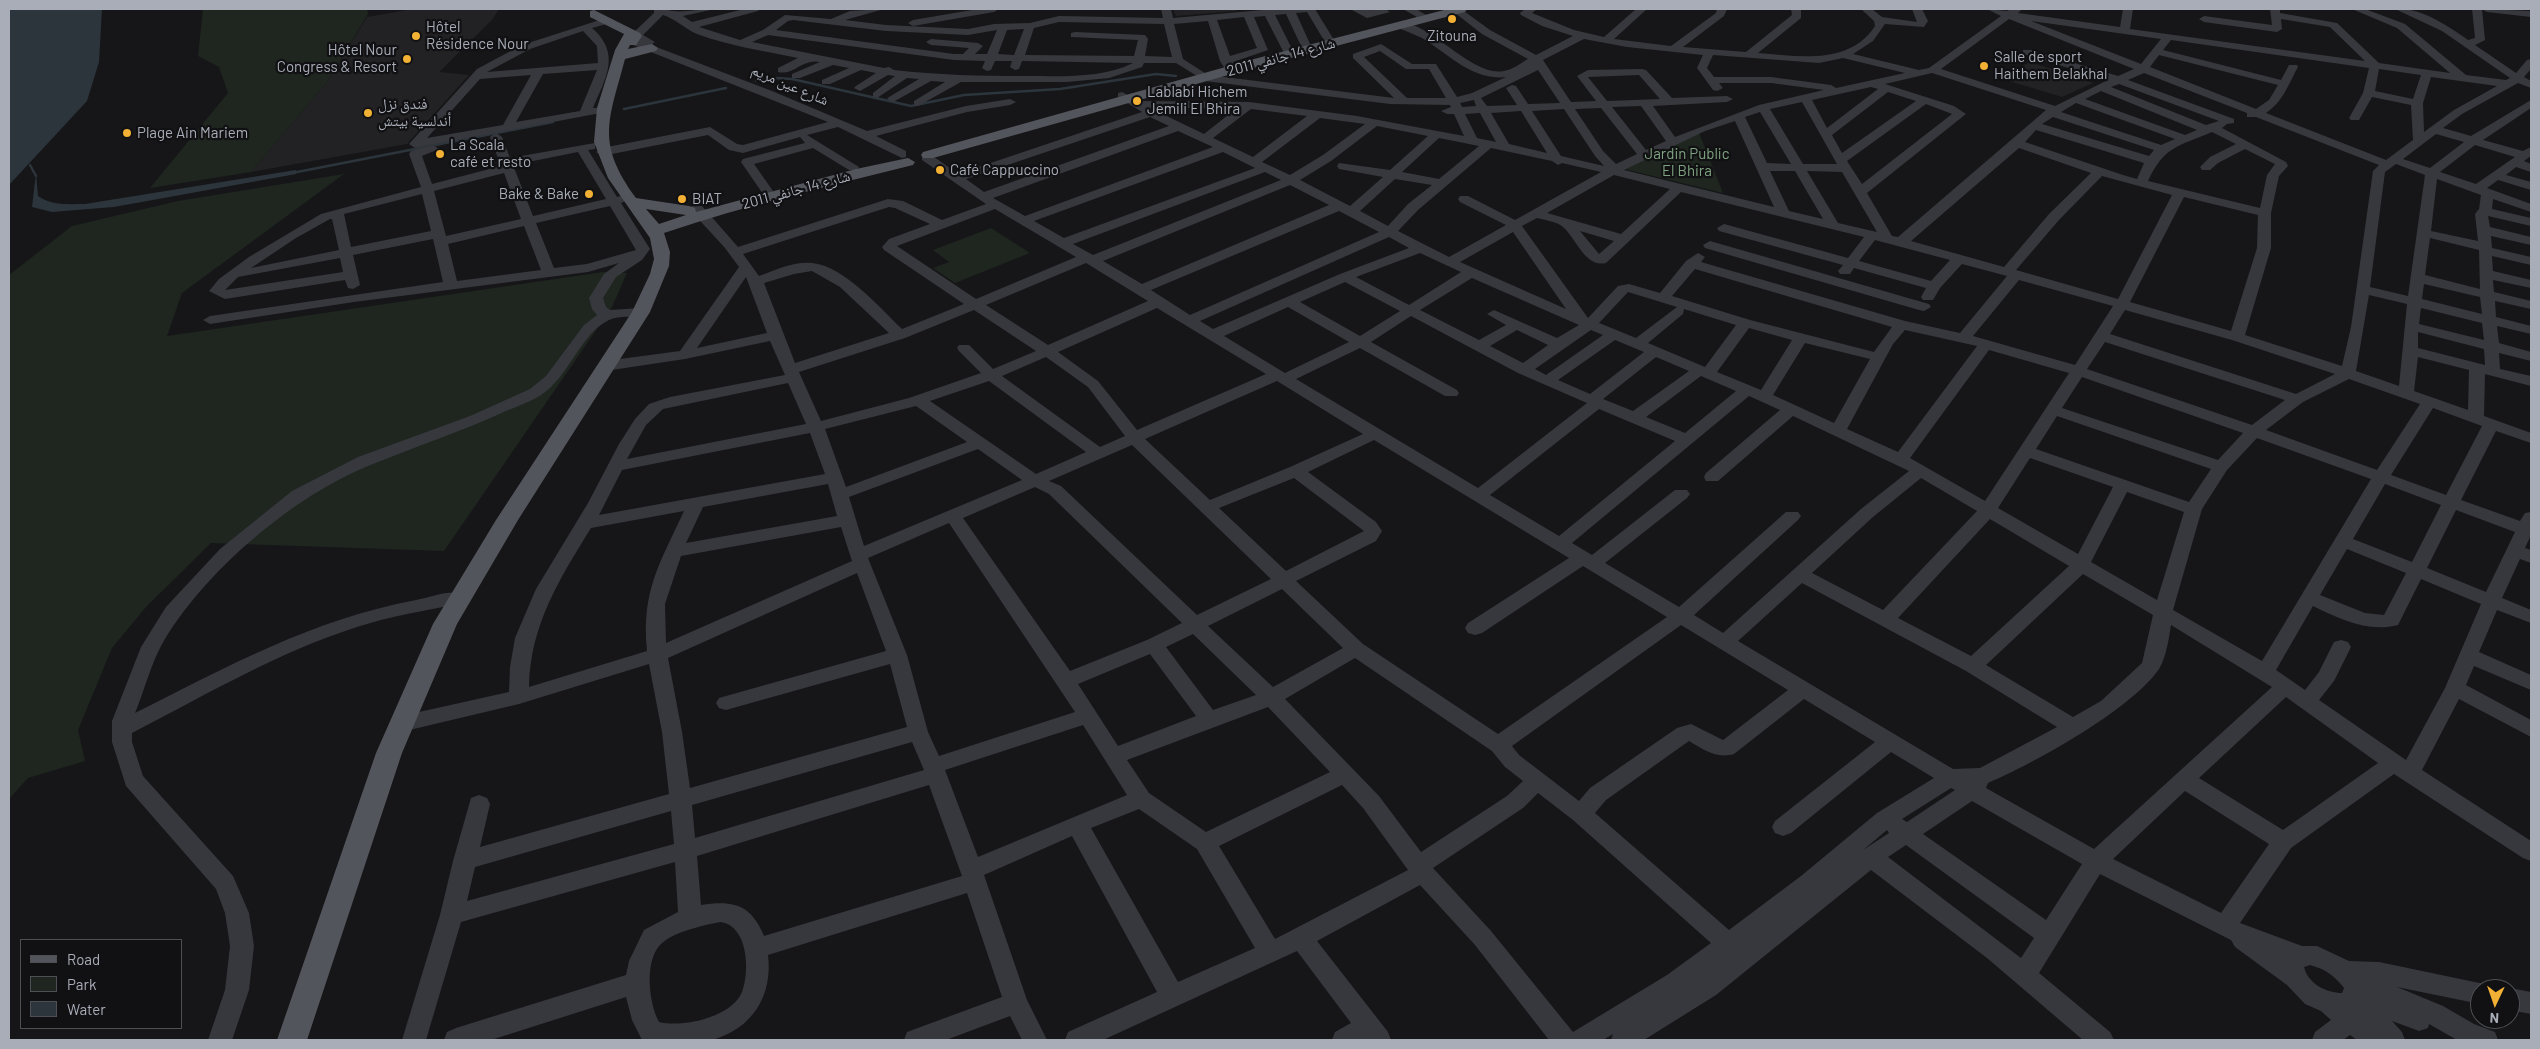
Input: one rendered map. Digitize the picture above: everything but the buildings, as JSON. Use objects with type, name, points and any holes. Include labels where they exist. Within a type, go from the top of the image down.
[{"type":"main road","name":"شارع 14 جانفي 2011","points":[[1202,76],[1227,64],[1288,51],[1421,15],[1454,9]]},
{"type":"main road","name":"شارع 14 جانفي 2011","points":[[696,213],[861,172],[914,156],[1129,99],[1202,76],[1353,38],[1454,9]]},
{"type":"main road","name":"شارع عين مريم","points":[[600,19],[635,33]]},
{"type":"main road","points":[[600,19],[635,33],[616,63],[596,113],[594,148],[624,201],[652,226],[663,253]]},
{"type":"main road","points":[[600,19],[614,42],[616,63]]},
{"type":"main road","points":[[616,63],[634,50],[651,46]]},
{"type":"main road","name":"شارع 14 جانفي 2011","points":[[652,226],[853,167],[914,156]]},
{"type":"main road","points":[[624,201],[696,213]]},
{"type":"main road","points":[[292,1040],[389,753],[444,624],[458,598],[641,312],[655,282],[663,253],[696,213]]},
{"type":"street","points":[[635,33],[664,11],[710,9]]},
{"type":"street","points":[[690,26],[755,9]]},
{"type":"street","points":[[832,22],[850,14],[879,9]]},
{"type":"street","points":[[796,76],[833,62],[918,22],[994,9]]},
{"type":"street","points":[[1166,9],[1178,60]]},
{"type":"street","points":[[894,32],[974,32],[1003,27],[1030,26],[1068,19],[1170,21],[1212,19],[1305,9]]},
{"type":"street","points":[[1310,9],[1329,40]]},
{"type":"street","points":[[1355,9],[1367,16],[1385,12]]},
{"type":"street","points":[[1408,9],[1421,15]]},
{"type":"street","points":[[1454,9],[1486,32],[1539,63],[1603,159],[1614,171]]},
{"type":"street","points":[[1532,9],[1525,13],[1559,28],[1584,35],[1673,49],[1819,60],[1842,54],[1876,35],[1880,26],[1878,20],[1866,9]]},
{"type":"street","points":[[1608,39],[1642,9]]},
{"type":"street","points":[[1673,49],[1720,14],[1722,9]]},
{"type":"street","points":[[1748,54],[1797,16],[1796,9]]},
{"type":"street","points":[[1878,20],[1921,25],[1923,22],[1917,9]]},
{"type":"street","points":[[1992,9],[2125,30],[2462,77],[2521,81]]},
{"type":"street","points":[[2125,30],[2128,9]]},
{"type":"street","points":[[2357,9],[2401,26],[2462,77]]},
{"type":"street","points":[[2400,9],[2434,24],[2521,81]]},
{"type":"street","points":[[2467,44],[2480,40],[2477,9]]},
{"type":"street","points":[[2487,9],[2531,14]]},
{"type":"street","points":[[664,11],[690,26],[714,36],[741,43],[858,67],[934,79],[1011,80],[1101,77],[1136,67],[1141,59],[1143,39],[1141,37],[1075,35]]},
{"type":"street","points":[[1290,11],[1306,46]]},
{"type":"street","points":[[1048,12],[1068,19],[1075,35]]},
{"type":"street","points":[[2014,12],[2143,69],[2258,113],[2390,161],[2432,172],[2531,208]]},
{"type":"street","points":[[1449,262],[1534,213],[1672,141],[1696,122],[1740,114],[1805,97],[1874,84],[1933,70],[2014,12]]},
{"type":"street","points":[[2206,41],[2204,14],[2278,33],[2275,12],[2329,19],[2375,65]]},
{"type":"street","points":[[1269,13],[1288,51]]},
{"type":"street","points":[[1212,19],[1227,64],[1263,49],[1248,15]]},
{"type":"street","points":[[741,43],[767,32],[789,17],[894,32],[943,43],[978,46],[966,57]]},
{"type":"street","points":[[600,19],[593,32],[616,63]]},
{"type":"street","points":[[501,133],[415,144],[477,76],[490,65],[515,52],[600,19]]},
{"type":"street","points":[[2511,21],[2531,21]]},
{"type":"street","points":[[1400,25],[1428,37],[1454,55],[1495,75],[1508,74],[1539,63]]},
{"type":"street","points":[[1011,80],[1030,26]]},
{"type":"street","points":[[982,80],[1003,27]]},
{"type":"street","points":[[767,32],[954,57],[1178,60],[1202,76],[1483,110],[1727,99]]},
{"type":"street","points":[[962,44],[974,32]]},
{"type":"street","points":[[635,33],[645,36],[651,46]]},
{"type":"street","name":"شارع عين مريم","points":[[635,33],[651,46],[866,135],[914,156],[948,174],[1026,220],[1061,244],[1141,289],[1158,302],[1478,496],[1802,690],[1952,777]]},
{"type":"street","points":[[1059,59],[1075,35]]},
{"type":"street","points":[[1357,119],[1456,106],[1539,63],[1584,35]]},
{"type":"street","points":[[1902,242],[2017,143],[2033,125],[2052,111],[2075,99],[2143,69],[2169,36]]},
{"type":"street","points":[[1353,38],[1368,50]]},
{"type":"street","points":[[929,54],[943,43]]},
{"type":"street","points":[[1405,102],[1356,56],[1368,50],[1381,47],[1415,68],[1432,66],[1456,106],[1472,141]]},
{"type":"street","points":[[860,88],[886,72],[910,52]]},
{"type":"street","points":[[1709,52],[1702,68],[1740,114],[1761,167],[1784,214]]},
{"type":"street","points":[[2027,52],[2119,80],[2230,121]]},
{"type":"street","points":[[2158,52],[2285,84]]},
{"type":"street","points":[[1842,54],[1921,74]]},
{"type":"street","points":[[782,70],[808,57]]},
{"type":"street","points":[[893,100],[934,79],[954,57]]},
{"type":"street","points":[[1581,1040],[1676,983],[1737,950],[1977,783],[2108,706],[2144,675],[2151,666],[2155,653],[2163,612],[2193,509],[2221,467],[2254,431],[2297,399],[2348,373],[2353,358],[2380,170],[2433,128],[2521,81],[2531,62]]},
{"type":"street","points":[[477,76],[616,63]]},
{"type":"street","points":[[2356,118],[2369,93],[2375,65]]},
{"type":"street","points":[[826,82],[858,67]]},
{"type":"street","points":[[2141,183],[2151,161],[2162,149],[2208,128],[2258,113],[2274,102],[2293,67]]},
{"type":"street","points":[[1933,70],[2162,149]]},
{"type":"street","points":[[539,71],[501,133],[507,166],[549,273]]},
{"type":"street","points":[[1644,155],[1583,75],[1642,72],[1696,122]]},
{"type":"street","points":[[2419,140],[2417,103],[2427,72]]},
{"type":"street","points":[[877,95],[904,75]]},
{"type":"street","points":[[918,103],[957,80]]},
{"type":"street","points":[[1710,80],[1771,80],[1845,90]]},
{"type":"street","points":[[1771,80],[1789,102]]},
{"type":"street","points":[[1861,191],[1960,114],[1950,108],[1874,84]]},
{"type":"street","points":[[1512,88],[1558,161]]},
{"type":"street","points":[[1824,134],[1886,88]]},
{"type":"street","points":[[2100,88],[2208,128],[2276,159],[2282,166],[2274,175],[2266,213],[2264,248],[2244,309],[2237,338]]},
{"type":"street","points":[[2369,93],[2417,103]]},
{"type":"street","points":[[1476,96],[1505,147]]},
{"type":"street","points":[[1805,97],[1824,134],[1861,191],[1887,238]]},
{"type":"street","points":[[1129,99],[1249,106],[1357,119],[1505,147],[1558,161],[1614,171],[1887,238],[2122,304],[2348,373],[2531,438]]},
{"type":"street","points":[[1129,99],[1151,113],[1258,166],[1291,180],[1449,262],[1612,335],[1764,397],[1901,459],[2265,672],[2402,768],[2531,852]]},
{"type":"street","points":[[2075,99],[2185,139]]},
{"type":"street","points":[[1761,167],[1800,168],[1842,164],[1923,101]]},
{"type":"street","points":[[866,135],[966,109],[1010,102]]},
{"type":"street","points":[[1645,103],[1672,141]]},
{"type":"street","points":[[2406,394],[2411,350],[2410,326],[2432,172],[2474,140],[2531,103]]},
{"type":"street","points":[[1204,139],[1249,106]]},
{"type":"street","points":[[1763,108],[1833,225]]},
{"type":"street","points":[[451,285],[416,153],[596,113]]},
{"type":"street","points":[[948,174],[1151,113]]},
{"type":"street","points":[[1061,244],[1258,166],[1317,114]]},
{"type":"street","points":[[519,697],[518,672],[530,620],[552,573],[586,523],[636,428],[647,413],[658,406],[791,374],[900,334],[1291,180],[1327,158],[1375,122]]},
{"type":"street","points":[[351,275],[236,294],[219,294],[216,291],[233,275],[308,225],[337,212],[426,187],[507,166],[594,148],[713,131],[733,147],[740,149],[838,123]]},
{"type":"street","points":[[2033,125],[2151,161]]},
{"type":"street","points":[[1180,126],[990,200],[942,225],[894,242],[889,247],[1093,384],[1134,437],[1356,649],[1499,745],[1512,761],[1580,814],[1737,950]]},
{"type":"street","points":[[2433,128],[2526,154]]},
{"type":"street","points":[[799,134],[853,167]]},
{"type":"street","points":[[1141,289],[1345,209],[1392,174],[1436,134]]},
{"type":"street","points":[[2017,143],[2100,172],[2179,194],[2266,213]]},
{"type":"street","points":[[767,191],[747,162],[815,144]]},
{"type":"street","points":[[1189,321],[1390,232],[1413,207],[1488,144]]},
{"type":"street","points":[[2206,167],[2214,160],[2245,144]]},
{"type":"street","points":[[1026,220],[1222,148]]},
{"type":"street","points":[[2526,154],[2531,168]]},
{"type":"street","points":[[2311,598],[2366,620],[2385,623],[2393,617],[2418,571],[2450,502],[2483,421],[2484,370],[2493,346],[2487,295],[2486,249],[2481,214],[2485,211],[2483,191],[2497,176],[2526,154]]},
{"type":"street","points":[[1343,166],[1441,183]]},
{"type":"street","points":[[1964,338],[2054,217],[2100,172]]},
{"type":"street","points":[[2497,176],[2531,186]]},
{"type":"street","points":[[1568,224],[1597,260],[1604,258],[1678,188]]},
{"type":"street","points":[[1884,620],[1988,510],[2122,304],[2179,194]]},
{"type":"street","points":[[1464,198],[1515,224],[1585,323]]},
{"type":"street","points":[[233,275],[529,221],[624,201],[643,249],[642,252]]},
{"type":"street","points":[[685,355],[746,267],[888,203],[898,204],[942,225]]},
{"type":"street","points":[[1663,298],[1745,204]]},
{"type":"street","points":[[2485,211],[2531,222]]},
{"type":"street","points":[[337,212],[351,275],[354,298]]},
{"type":"street","points":[[696,213],[746,267],[816,428],[846,520],[897,655],[918,732],[935,770],[1016,1003],[1035,1040]]},
{"type":"street","points":[[1534,213],[1623,240]]},
{"type":"street","points":[[1790,246],[1806,219]]},
{"type":"street","points":[[1724,228],[1934,286]]},
{"type":"street","points":[[2484,230],[2531,241]]},
{"type":"street","points":[[2424,233],[2531,261]]},
{"type":"street","points":[[1824,303],[1850,263],[1872,235]]},
{"type":"street","points":[[1710,244],[1924,307]]},
{"type":"street","points":[[1213,335],[1345,277],[1420,248]]},
{"type":"street","points":[[210,320],[354,298],[599,266],[642,252]]},
{"type":"street","points":[[607,315],[599,309],[596,298],[601,287],[613,272],[642,252]]},
{"type":"street","points":[[1838,431],[1886,342],[1908,325],[1924,307],[1934,286],[1959,259]]},
{"type":"street","points":[[1691,264],[1824,303],[1964,338],[2079,371],[2254,431],[2450,502],[2529,524],[2523,554],[2492,601],[2455,688],[2402,768],[2283,842],[2228,928]]},
{"type":"street","points":[[746,267],[820,268],[864,300],[900,334]]},
{"type":"street","points":[[401,724],[519,697],[657,655],[952,515],[1360,342],[1412,311],[1471,272]]},
{"type":"street","points":[[2487,274],[2531,284]]},
{"type":"street","points":[[1345,277],[1523,370],[1685,439]]},
{"type":"street","points":[[2418,278],[2531,305]]},
{"type":"street","points":[[1523,370],[1585,323],[1624,289],[1638,290],[1746,323],[1878,357]]},
{"type":"street","points":[[2362,290],[2531,330]]},
{"type":"street","points":[[1288,301],[1450,393]]},
{"type":"street","points":[[617,466],[816,428],[918,400],[991,375],[1158,302]]},
{"type":"street","points":[[1636,345],[1678,311]]},
{"type":"street","points":[[220,1040],[237,990],[242,946],[237,913],[225,883],[205,863],[134,780],[122,742],[122,721],[150,648],[172,612],[226,553],[298,495],[399,446],[508,406],[535,392],[551,379],[589,328],[607,315],[641,312]]},
{"type":"street","points":[[1494,314],[1558,344]]},
{"type":"street","points":[[1634,418],[1704,372],[1746,323]]},
{"type":"street","points":[[1479,346],[1516,324]]},
{"type":"street","points":[[2410,326],[2531,356]]},
{"type":"street","points":[[1547,381],[1612,335]]},
{"type":"street","points":[[605,366],[685,355],[775,336]]},
{"type":"street","points":[[1764,397],[1802,336]]},
{"type":"street","points":[[2101,336],[2297,399]]},
{"type":"street","points":[[1901,459],[1986,344]]},
{"type":"street","points":[[964,348],[991,375],[1099,454]]},
{"type":"street","points":[[2411,350],[2531,381]]},
{"type":"street","points":[[1478,496],[1595,402],[1653,352]]},
{"type":"street","points":[[1560,544],[1746,390]]},
{"type":"street","points":[[918,400],[1035,481],[1055,490],[1271,698],[1371,802],[1420,869],[1483,938],[1564,1040]]},
{"type":"street","points":[[2265,672],[2311,598],[2381,477],[2429,402]]},
{"type":"street","points":[[1712,477],[1790,409]]},
{"type":"street","points":[[2054,410],[2221,467]]},
{"type":"street","points":[[1207,507],[1296,471],[1375,434]]},
{"type":"street","points":[[586,523],[695,504],[836,487],[981,442]]},
{"type":"street","points":[[2028,451],[2193,509]]},
{"type":"street","points":[[1724,643],[1867,513],[1920,470]]},
{"type":"street","points":[[1066,682],[1154,645],[1370,536],[1373,532],[1370,526],[1296,471]]},
{"type":"street","points":[[1973,666],[2081,566],[2122,485]]},
{"type":"street","points":[[1475,628],[1588,561],[1682,494]]},
{"type":"street","points":[[690,917],[682,800],[669,712],[657,655],[656,602],[695,504]]},
{"type":"street","points":[[952,515],[1066,682],[1141,799],[1205,843],[1270,952]]},
{"type":"street","points":[[1499,745],[1524,725],[1680,617],[1792,516]]},
{"type":"street","points":[[676,551],[846,520]]},
{"type":"street","points":[[2344,541],[2531,617]]},
{"type":"street","points":[[1800,574],[1973,666],[2074,727]]},
{"type":"street","points":[[122,729],[305,638],[349,622],[394,610],[458,598]]},
{"type":"street","points":[[1154,645],[1209,719]]},
{"type":"street","points":[[2307,701],[2327,676],[2341,647]]},
{"type":"street","points":[[1115,756],[1209,719],[1271,698],[1356,649]]},
{"type":"street","points":[[726,704],[897,655]]},
{"type":"street","points":[[2470,656],[2531,683]]},
{"type":"street","points":[[2024,975],[2096,861],[2285,686]]},
{"type":"street","points":[[2455,688],[2531,729]]},
{"type":"street","points":[[1580,814],[1598,794],[1684,734],[1691,732],[1716,747],[1727,748],[1802,690]]},
{"type":"street","points":[[452,915],[685,850],[935,770],[1087,716]]},
{"type":"street","points":[[464,861],[918,732]]},
{"type":"street","points":[[1783,827],[1890,742]]},
{"type":"street","points":[[1205,843],[1345,774]]},
{"type":"street","points":[[1624,1040],[1707,987],[1737,950],[1809,883],[1885,819],[1952,777],[1977,783],[2096,861],[2228,928],[2238,937],[2298,966],[2309,992],[2329,1003],[2351,993],[2379,973],[2470,991]]},
{"type":"street","points":[[2183,780],[2283,842]]},
{"type":"street","points":[[1077,1040],[1301,938],[1420,869],[1515,802],[1537,781]]},
{"type":"street","points":[[755,949],[972,876],[1077,824],[1141,799]]},
{"type":"street","points":[[414,1040],[452,915],[478,804]]},
{"type":"street","points":[[1885,819],[2049,936]]},
{"type":"street","points":[[1077,824],[1173,997]]},
{"type":"street","points":[[1870,857],[2024,975],[2101,1040]]},
{"type":"street","points":[[721,912],[735,914],[746,922],[755,949],[758,976],[751,999],[734,1016],[703,1036],[673,1036],[651,1032],[639,1006],[636,983],[652,937],[690,917],[721,912]]},
{"type":"street","points":[[1301,938],[1374,1034],[1344,1040]]},
{"type":"street","points":[[2298,966],[2310,955],[2326,959],[2351,993],[2393,1040]]},
{"type":"street","points":[[456,1040],[636,983]]},
{"type":"street","points":[[2351,993],[2428,1023],[2475,1036]]},
{"type":"street","points":[[2324,1040],[2351,993]]},
{"type":"street","points":[[2351,993],[2376,1040]]},
{"type":"street","points":[[916,1040],[1016,1003]]},
{"type":"shaded area","points":[[413,9],[499,9],[492,20],[439,72],[469,75],[407,144],[251,172],[327,82],[367,17]]},
{"type":"shaded area","points":[[1173,9],[1235,9],[1237,11],[1176,16]]},
{"type":"shaded area","points":[[2030,62],[2093,83],[2062,97],[1999,78]]},
{"type":"green space","points":[[203,9],[367,9],[368,14],[327,82],[251,172],[150,188],[228,93],[219,67],[198,56]]},
{"type":"green space","name":"Jardin Public El Bhira","points":[[1699,133],[1723,193],[1620,168]]},
{"type":"green space","points":[[344,174],[182,293],[167,336],[603,272],[627,273],[612,307],[444,551],[211,543],[146,607],[112,648],[78,730],[85,761],[28,778],[9,799],[9,275],[72,226],[178,201]]},
{"type":"green space","points":[[991,228],[1030,253],[955,283],[933,268],[949,262],[933,250]]},
{"type":"water","points":[[9,9],[102,9],[99,62],[87,101],[9,185]]},
{"type":"water","points":[[296,170],[296,174],[114,207],[52,212],[32,207],[36,173],[38,196],[55,203],[85,204]]},
{"type":"waterway","points":[[756,81],[776,78],[792,79],[911,106],[964,95],[1060,89],[1156,74],[1176,76]]},
{"type":"waterway","points":[[624,109],[726,88]]},
{"type":"waterway","points":[[292,173],[553,122]]},
{"type":"waterway","points":[[30,165],[36,176]]},
{"type":"place","name":"Zitouna","points":[[1452,19]]},
{"type":"place","name":"Hôtel Résidence Nour","points":[[416,36]]},
{"type":"place","name":"Hôtel Nour Congress & Resort","points":[[407,59]]},
{"type":"place","name":"Salle de sport Haithem Belakhal","points":[[1984,66]]},
{"type":"place","name":"Lablabi Hichem Jemili El Bhira","points":[[1137,101]]},
{"type":"place","name":"فندق نزل أندلسية بيتش","points":[[368,113]]},
{"type":"place","name":"Plage Ain Mariem","points":[[127,133]]},
{"type":"place","name":"La Scala café et resto","points":[[440,154]]},
{"type":"place","name":"Café Cappuccino","points":[[940,170]]},
{"type":"place","name":"Bake & Bake","points":[[589,194]]},
{"type":"place","name":"BIAT","points":[[682,199]]}]
